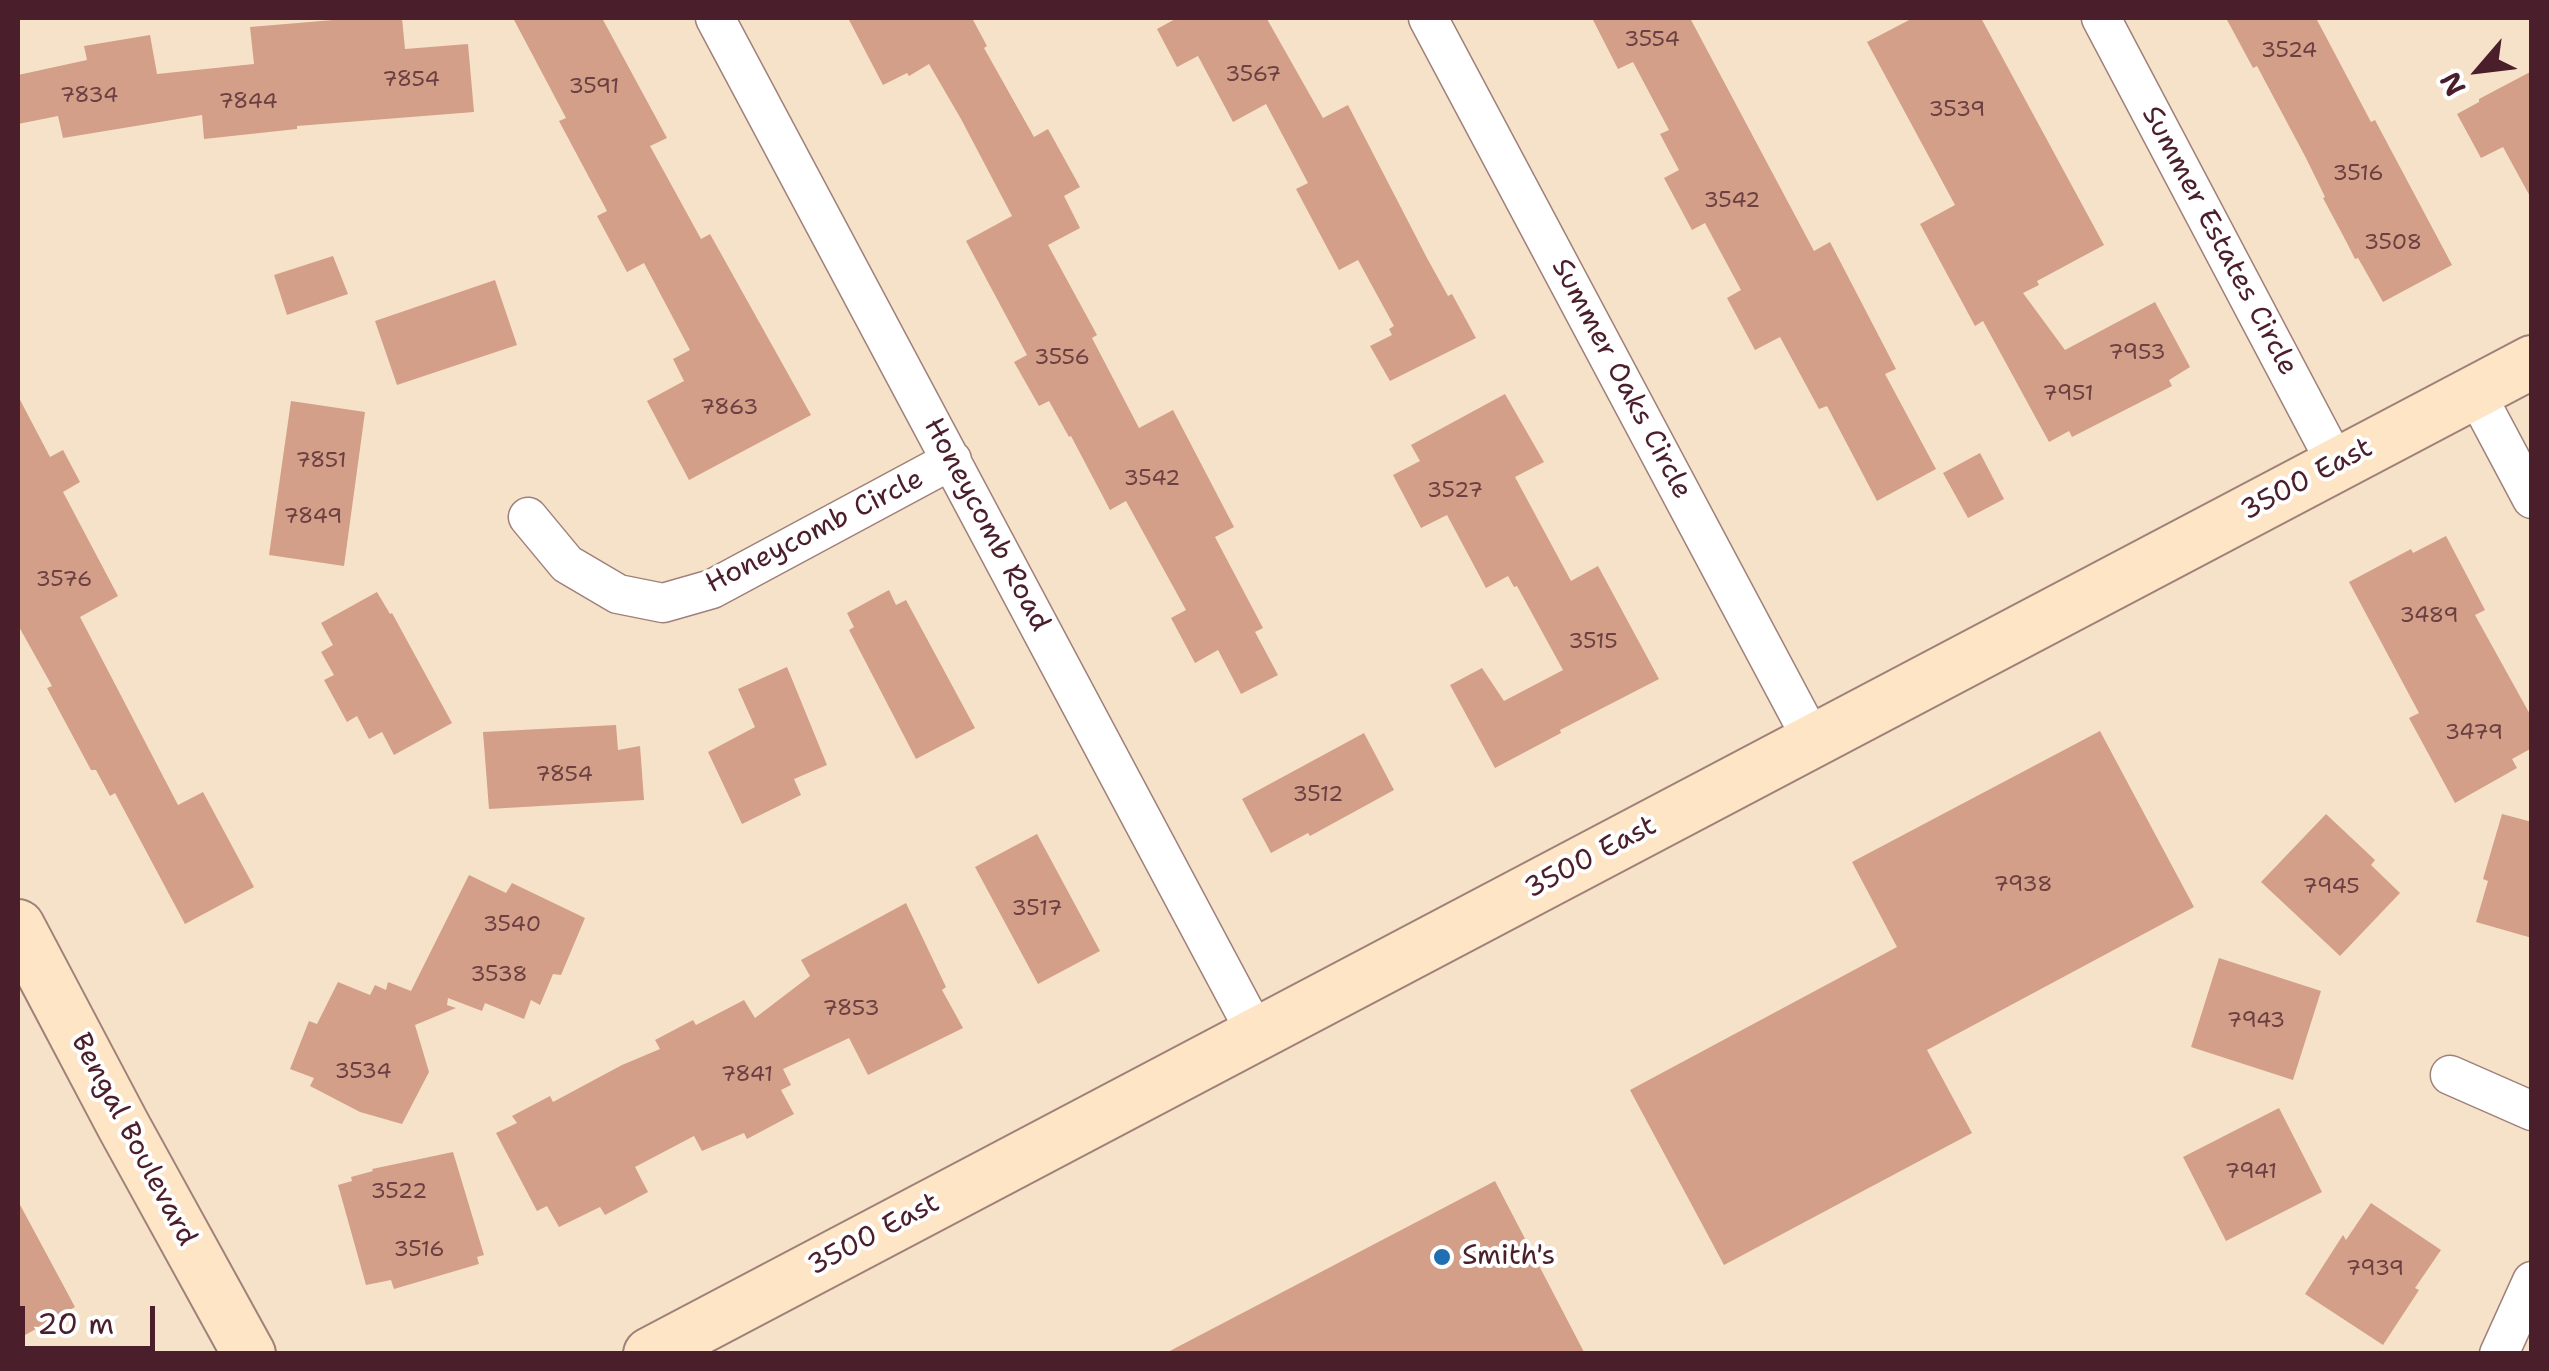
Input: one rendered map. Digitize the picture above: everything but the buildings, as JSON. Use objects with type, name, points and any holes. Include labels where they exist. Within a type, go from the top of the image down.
[{"type":"main road","name":"3500 East","points":[[650,1354],[2532,362]]},
{"type":"main road","name":"Bengal Boulevard","points":[[18,926],[249,1354]]},
{"type":"street","name":"Honeycomb Road","points":[[716,18],[1256,1034]]},
{"type":"street","name":"Summer Oaks Circle","points":[[1428,18],[1813,741]]},
{"type":"street","name":"Summer Estates Circle","points":[[2101,18],[2337,465]]},
{"type":"street","points":[[2475,392],[2532,498]]},
{"type":"street","name":"Honeycomb Circle","points":[[528,516],[567,564],[618,594],[663,602],[712,588],[952,460]]},
{"type":"street","points":[[2450,1075],[2532,1111]]},
{"type":"street","points":[[2499,1354],[2532,1281]]},
{"type":"place","name":"Smith's","points":[[1442,1257]]}]
